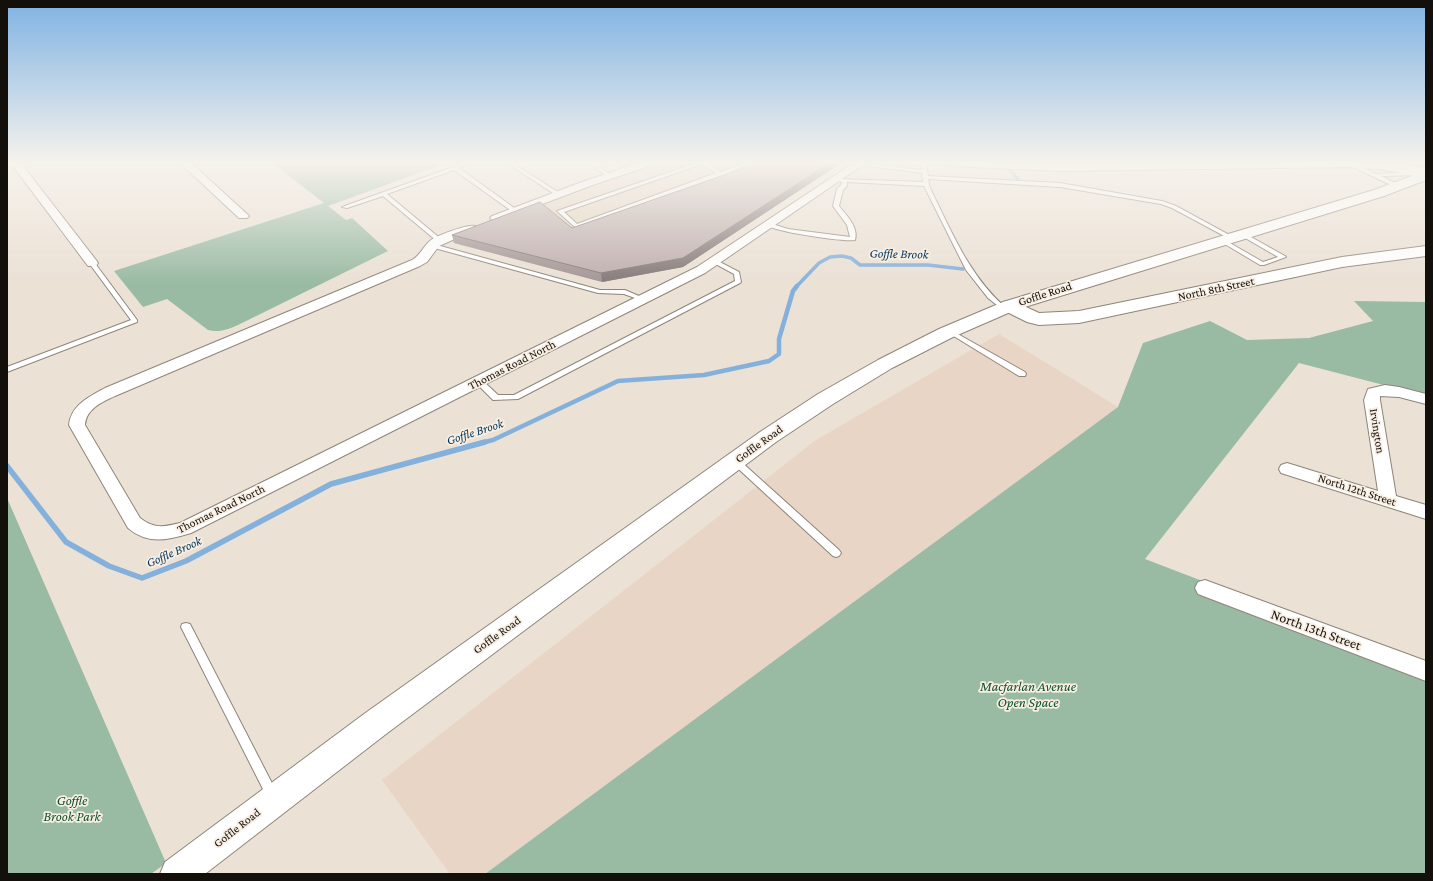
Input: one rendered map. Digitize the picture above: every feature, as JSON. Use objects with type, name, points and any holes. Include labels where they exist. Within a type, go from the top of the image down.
[{"type":"main road","name":"Goffle Road","points":[[178,874],[275,799],[768,436],[833,395],[949,331],[1006,307],[1341,203]]},
{"type":"main road","name":"North 8th Street","points":[[1006,307],[1039,319],[1079,317],[1342,262],[1426,251]]},
{"type":"street","points":[[46,203],[92,263]]},
{"type":"street","points":[[229,203],[243,216]]},
{"type":"street","name":"Thomas Road North","points":[[535,203],[436,243],[423,259],[416,263],[98,398],[87,406],[77,419],[77,425],[134,523],[145,532],[171,533],[185,528],[714,262],[804,203]]},
{"type":"street","name":"Irvington","points":[[1388,500],[1372,400],[1373,393],[1379,390],[1390,391],[1426,399]]},
{"type":"street","name":"North 12th Street","points":[[1288,469],[1426,512]]},
{"type":"street","name":"North 13th Street","points":[[1205,588],[1426,671]]},
{"type":"lane","points":[[345,208],[359,203]]},
{"type":"lane","points":[[394,203],[436,243],[600,292],[624,292],[643,299]]},
{"type":"lane","points":[[504,203],[515,211]]},
{"type":"lane","points":[[583,203],[560,211],[576,226],[640,203]]},
{"type":"lane","points":[[769,225],[792,233],[818,234],[844,240],[854,239],[854,232],[836,206],[837,203]]},
{"type":"lane","points":[[935,203],[969,270],[990,297],[1006,307]]},
{"type":"lane","points":[[1162,203],[1174,206],[1231,237],[1283,257],[1262,264],[1231,237]]},
{"type":"lane","points":[[478,382],[496,398],[515,397],[738,282],[737,273],[714,262]]},
{"type":"lane","points":[[7,370],[135,321],[92,263]]},
{"type":"lane","points":[[949,331],[1022,374]]},
{"type":"lane","points":[[735,461],[836,553]]},
{"type":"lane","points":[[186,627],[222,700],[275,799]]},
{"type":"shaded area","points":[[544,203],[780,203],[683,267],[602,282],[446,241]]},
{"type":"shaded area","points":[[999,334],[1118,407],[485,874],[450,874],[382,780],[816,440]]},
{"type":"green space","points":[[324,203],[336,203],[328,206],[346,220],[352,218],[388,251],[240,324],[220,331],[208,330],[167,299],[143,307],[114,271]]},
{"type":"green space","name":"Macfarlan Avenue Open Space","points":[[1354,301],[1426,302],[1426,396],[1299,363],[1145,559],[1426,667],[1426,874],[485,874],[1118,407],[1143,343],[1210,321],[1247,340],[1309,338],[1373,321]]},
{"type":"green space","name":"Goffle Brook Park","points":[[7,498],[166,863],[151,874],[7,874]]},
{"type":"building","points":[[537,203],[541,203],[572,228],[644,203],[768,203],[683,258],[601,273],[452,235]]},
{"type":"waterway","name":"Goffle Brook","points":[[796,287],[819,263],[830,257],[842,256],[851,258],[860,265],[928,265],[963,269]]},
{"type":"waterway","name":"Goffle Brook","points":[[485,442],[493,440],[618,381],[704,375],[769,361],[779,354],[779,339],[793,291],[797,286]]},
{"type":"waterway","name":"Goffle Brook","points":[[7,466],[66,542],[109,566],[142,578],[186,561],[331,484],[485,442]]},
{"type":"waterway","name":"Goffle Brook","points":[[481,443],[485,442]]}]
